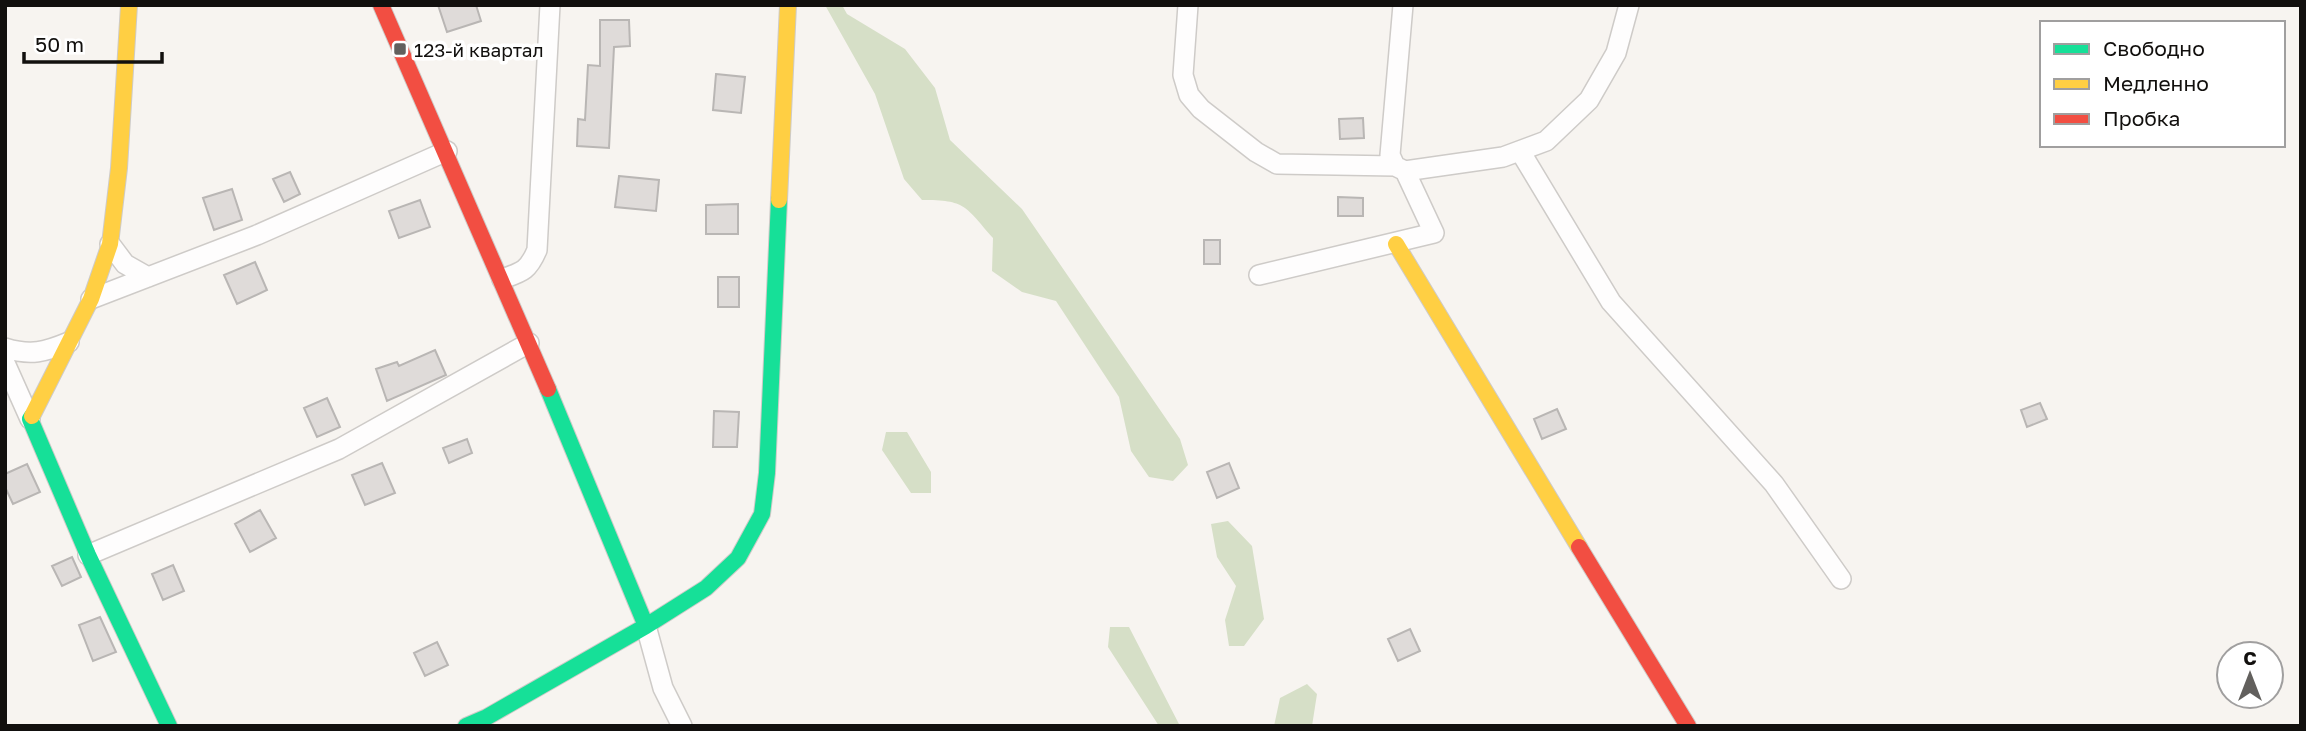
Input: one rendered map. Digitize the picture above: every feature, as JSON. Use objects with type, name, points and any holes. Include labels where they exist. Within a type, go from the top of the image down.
[{"type":"street","points":[[30,419],[91,299],[110,244],[119,168],[129,5]]},
{"type":"street","points":[[381,5],[529,343],[646,626],[663,688],[682,726]]},
{"type":"street","points":[[502,279],[524,271],[537,250],[550,5]]},
{"type":"street","points":[[466,726],[487,717],[646,626],[706,588],[738,558],[762,514],[767,473],[788,5]]},
{"type":"street","points":[[1188,5],[1183,75],[1189,95],[1201,109],[1255,152],[1277,164],[1400,169],[1503,157],[1546,141],[1589,100],[1616,54],[1629,5]]},
{"type":"street","points":[[1259,275],[1434,233],[1390,155],[1403,5]]},
{"type":"street","points":[[91,299],[257,235],[447,151]]},
{"type":"street","points":[[1520,151],[1611,302],[1773,484],[1841,579]]},
{"type":"street","points":[[110,244],[125,264],[148,277]]},
{"type":"street","points":[[1396,244],[1688,726]]},
{"type":"street","points":[[5,348],[17,352],[41,353],[69,342]]},
{"type":"street","points":[[89,555],[339,449],[529,343]]},
{"type":"street","points":[[5,363],[89,555],[169,726]]},
{"type":"green space","points":[[825,5],[842,5],[847,14],[905,49],[935,88],[950,140],[1022,209],[1180,439],[1188,465],[1173,481],[1149,477],[1131,451],[1119,397],[1056,301],[1022,292],[992,271],[993,238],[970,212],[948,201],[922,200],[904,179],[875,94]]},
{"type":"green space","points":[[886,432],[907,432],[931,472],[931,493],[911,493],[882,450]]},
{"type":"green space","points":[[1228,521],[1252,546],[1264,619],[1244,646],[1229,646],[1225,620],[1236,586],[1217,557],[1211,524]]},
{"type":"green space","points":[[1110,627],[1129,627],[1180,726],[1159,726],[1108,647]]},
{"type":"green space","points":[[1307,684],[1317,694],[1312,726],[1274,726],[1280,698]]},
{"type":"building","points":[[438,5],[476,5],[481,21],[447,32]]},
{"type":"building","points":[[600,20],[629,20],[630,46],[614,47],[609,148],[577,146],[578,119],[585,120],[588,65],[600,66]]},
{"type":"building","points":[[716,74],[745,77],[741,113],[713,110]]},
{"type":"building","points":[[1363,118],[1364,138],[1340,139],[1339,119]]},
{"type":"building","points":[[290,172],[300,194],[284,202],[273,179]]},
{"type":"building","points":[[619,176],[659,180],[656,211],[615,207]]},
{"type":"building","points":[[232,189],[242,220],[214,230],[203,198]]},
{"type":"building","points":[[1338,197],[1363,198],[1363,216],[1338,216]]},
{"type":"building","points":[[420,200],[430,227],[399,238],[389,211]]},
{"type":"building","points":[[738,204],[738,234],[706,234],[706,205]]},
{"type":"building","points":[[1204,240],[1220,240],[1220,264],[1204,264]]},
{"type":"building","points":[[255,262],[267,290],[237,304],[224,275]]},
{"type":"building","points":[[718,277],[739,277],[739,307],[718,307]]},
{"type":"building","points":[[435,350],[446,375],[387,401],[376,369],[397,362],[399,366]]},
{"type":"building","points":[[327,398],[340,427],[317,437],[304,408]]},
{"type":"building","points":[[2040,403],[2047,419],[2027,427],[2021,410]]},
{"type":"building","points":[[1557,409],[1566,429],[1542,439],[1534,419]]},
{"type":"building","points":[[714,411],[739,412],[737,447],[713,447]]},
{"type":"building","points":[[467,439],[472,453],[449,463],[443,448]]},
{"type":"building","points":[[382,463],[395,493],[365,505],[352,475]]},
{"type":"building","points":[[1229,463],[1239,488],[1217,498],[1207,472]]},
{"type":"building","points":[[27,464],[40,492],[13,504],[5,487],[5,474]]},
{"type":"building","points":[[260,510],[276,538],[250,552],[235,524]]},
{"type":"building","points":[[72,557],[81,577],[62,586],[52,566]]},
{"type":"building","points":[[173,565],[184,591],[163,600],[152,574]]},
{"type":"building","points":[[100,617],[116,652],[93,661],[79,625]]},
{"type":"building","points":[[1410,629],[1420,651],[1398,661],[1388,639]]},
{"type":"building","points":[[437,642],[448,665],[425,676],[414,653]]},
{"type":"traffic: fast","points":[[466,726],[487,717],[646,626],[706,588],[738,558],[762,514],[767,473],[779,200]]},
{"type":"traffic: fast","points":[[548,389],[646,626]]},
{"type":"traffic: fast","points":[[32,416],[30,419],[88,555],[169,726]]},
{"type":"traffic: slow","points":[[32,416],[91,299],[110,244],[119,168],[129,5]]},
{"type":"traffic: slow","points":[[779,200],[788,5]]},
{"type":"traffic: slow","points":[[1396,244],[1579,547]]},
{"type":"traffic: jam","points":[[381,5],[548,389]]},
{"type":"traffic: jam","points":[[1579,547],[1688,726]]},
{"type":"place","name":"123-й квартал","points":[[400,49]]}]
